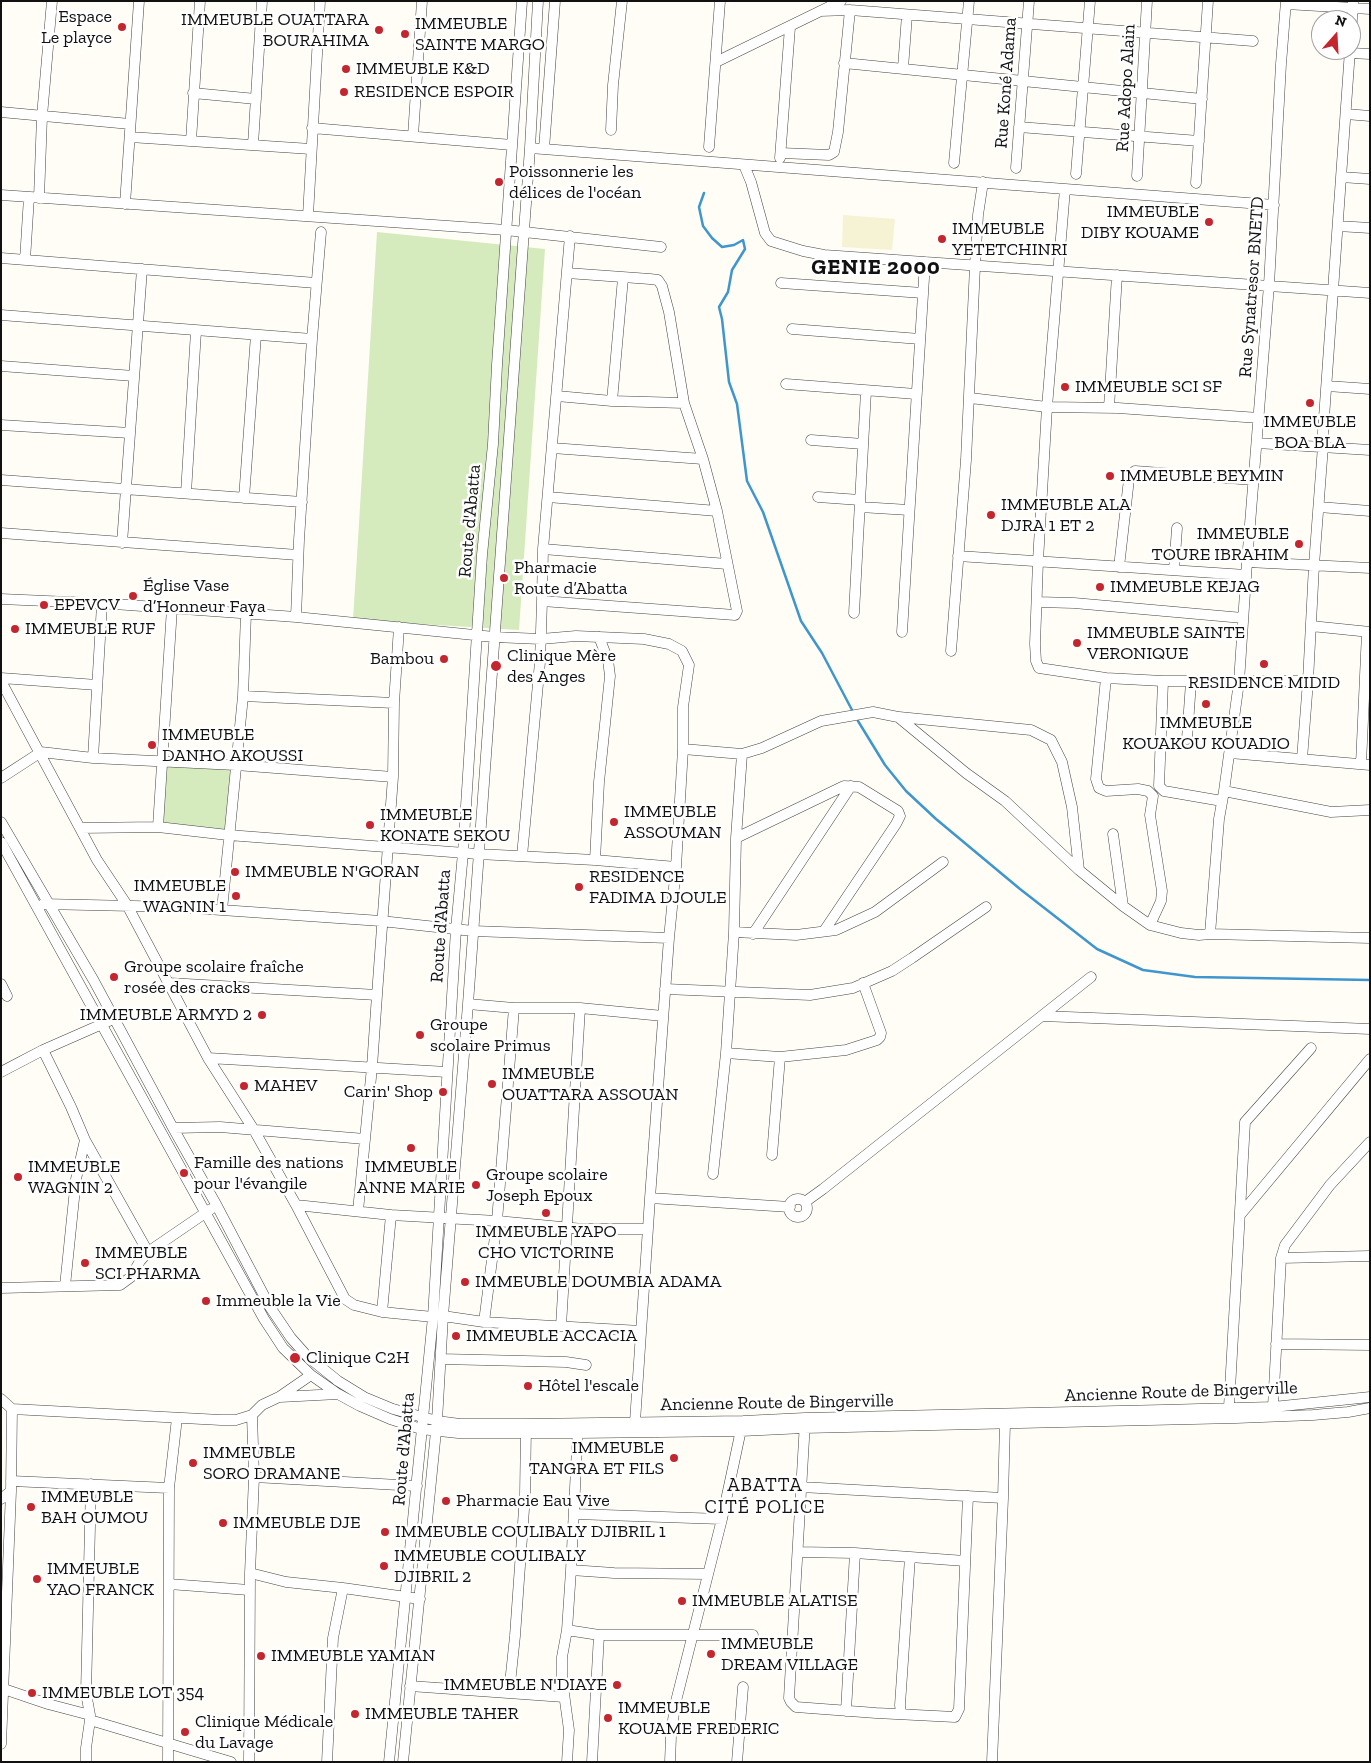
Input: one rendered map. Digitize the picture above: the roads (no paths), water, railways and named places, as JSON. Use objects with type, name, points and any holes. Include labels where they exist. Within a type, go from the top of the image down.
[{"type":"street","points":[[25,260],[34,197],[52,1]]},
{"type":"street","points":[[125,204],[139,1]]},
{"type":"street","points":[[191,141],[200,1]]},
{"type":"street","points":[[253,145],[262,1]]},
{"type":"street","points":[[308,216],[310,149],[320,1]]},
{"type":"street","points":[[413,136],[422,1]]},
{"type":"street","name":"Route d'Abatta","points":[[403,1762],[437,1426],[441,1359],[438,1316],[439,1218],[447,1072],[482,555],[493,444],[522,1]]},
{"type":"street","name":"Route d'Abatta","points":[[390,1762],[421,1429],[451,1219],[530,148],[538,1]]},
{"type":"street","points":[[544,149],[555,1]]},
{"type":"street","points":[[611,130],[613,85],[622,1]]},
{"type":"street","points":[[709,147],[720,1]]},
{"type":"street","points":[[716,62],[841,1]]},
{"type":"street","points":[[954,163],[969,1]]},
{"type":"street","name":"Rue Koné Adama","points":[[1016,168],[1029,1]]},
{"type":"street","points":[[1076,174],[1090,1]]},
{"type":"street","name":"Rue Adopo Alain","points":[[1137,176],[1147,1]]},
{"type":"street","points":[[1196,183],[1208,1]]},
{"type":"street","points":[[1286,3],[1353,5],[1370,9]]},
{"type":"street","name":"Rue Synatresor BNETD","points":[[1210,934],[1219,819],[1239,682],[1269,285],[1286,3]]},
{"type":"street","points":[[820,11],[850,10],[1254,41]]},
{"type":"street","points":[[781,152],[829,155],[834,152],[838,132],[850,10]]},
{"type":"street","points":[[903,68],[907,15]]},
{"type":"street","points":[[780,167],[790,27]]},
{"type":"street","points":[[1302,759],[1323,446],[1322,432],[1327,386],[1349,60]]},
{"type":"street","points":[[844,63],[1202,99]]},
{"type":"street","points":[[194,93],[256,98]]},
{"type":"street","points":[[1,112],[130,124]]},
{"type":"street","points":[[1346,114],[1370,116]]},
{"type":"street","points":[[1019,127],[1199,141]]},
{"type":"street","points":[[312,128],[512,145]]},
{"type":"street","points":[[130,137],[310,149]]},
{"type":"street","points":[[530,148],[1274,205]]},
{"type":"street","points":[[744,165],[751,182],[765,233],[771,242],[824,255],[1370,293]]},
{"type":"street","points":[[1341,177],[1370,179]]},
{"type":"street","points":[[950,651],[970,398],[974,266],[983,182]]},
{"type":"street","points":[[1065,189],[1047,407],[1038,561],[1035,644],[1036,661],[1039,668],[1106,678],[1163,681],[1308,681]]},
{"type":"street","points":[[1,195],[523,231],[661,247]]},
{"type":"street","points":[[1338,226],[1370,228]]},
{"type":"street","points":[[296,617],[298,555],[312,339],[321,232]]},
{"type":"street","points":[[522,856],[540,662],[543,549],[570,236]]},
{"type":"street","points":[[1,258],[316,283]]},
{"type":"street","points":[[902,632],[908,510],[925,262]]},
{"type":"street","points":[[122,543],[142,269]]},
{"type":"street","points":[[542,601],[732,616],[737,611],[717,511],[704,459],[684,403],[662,286],[658,280],[567,274]]},
{"type":"street","points":[[1109,408],[1117,275]]},
{"type":"street","points":[[612,401],[623,278]]},
{"type":"street","points":[[782,283],[923,293]]},
{"type":"street","points":[[1,315],[312,339]]},
{"type":"street","points":[[792,329],[920,339]]},
{"type":"street","points":[[186,494],[196,331]]},
{"type":"street","points":[[244,498],[256,335]]},
{"type":"street","points":[[1,366],[134,376]]},
{"type":"street","points":[[786,384],[916,394]]},
{"type":"street","points":[[1327,386],[1370,389]]},
{"type":"street","points":[[854,613],[866,391]]},
{"type":"street","points":[[557,396],[612,401],[684,403]]},
{"type":"street","points":[[970,398],[1047,407],[1109,408],[1259,418]]},
{"type":"street","points":[[1,425],[130,433]]},
{"type":"street","points":[[810,440],[863,444]]},
{"type":"street","points":[[1257,443],[1370,450]]},
{"type":"street","points":[[552,448],[704,459]]},
{"type":"street","points":[[1119,567],[1129,479],[1135,471],[1254,480]]},
{"type":"street","points":[[1,480],[302,502]]},
{"type":"street","points":[[548,497],[717,511]]},
{"type":"street","points":[[818,497],[908,510]]},
{"type":"street","points":[[1319,507],[1370,511]]},
{"type":"street","points":[[1174,570],[1177,528]]},
{"type":"street","points":[[1,533],[298,555]]},
{"type":"street","points":[[543,549],[727,564]]},
{"type":"street","points":[[958,556],[1246,575]]},
{"type":"street","points":[[1247,562],[1370,568]]},
{"type":"street","points":[[1,599],[246,613],[494,637],[541,639],[576,636],[644,640],[669,644],[682,651],[689,665],[683,707],[683,749],[676,866],[647,1229],[635,1422]]},
{"type":"street","points":[[1038,602],[1074,603],[1243,618]]},
{"type":"street","points":[[92,758],[102,604]]},
{"type":"street","points":[[158,827],[172,608]]},
{"type":"street","points":[[222,910],[243,696],[246,613]]},
{"type":"street","points":[[1230,753],[1365,764],[1369,632],[1311,626]]},
{"type":"street","points":[[358,1211],[372,1067],[381,921],[393,777],[394,703],[399,627]]},
{"type":"street","points":[[596,860],[599,782],[610,676],[608,660],[599,637]]},
{"type":"street","points":[[1106,678],[1096,779],[1098,788],[1106,791],[1138,789],[1148,791],[1153,796],[1150,815],[1162,891],[1161,901],[1150,925]]},
{"type":"street","points":[[1,679],[97,685]]},
{"type":"street","points":[[1,679],[97,860],[127,905],[208,1058],[254,1130],[345,1299],[354,1305],[382,1312],[484,1322],[642,1331]]},
{"type":"street","points":[[1163,681],[1159,786],[1164,791],[1223,796],[1330,812],[1370,810]]},
{"type":"street","points":[[1187,739],[1191,682]]},
{"type":"street","points":[[243,696],[394,703]]},
{"type":"street","points":[[683,749],[742,754],[762,748],[821,720],[873,712],[898,717],[1031,730],[1052,740],[1062,762],[1072,807],[1079,870]]},
{"type":"street","points":[[898,717],[966,773],[1005,801],[1079,870],[1123,906],[1150,925],[1181,933],[1200,935],[1370,938]]},
{"type":"street","points":[[1,778],[40,752],[92,758],[236,765],[393,777]]},
{"type":"street","points":[[714,1174],[726,1053],[734,932],[736,838],[742,754]]},
{"type":"street","points":[[736,838],[844,786],[859,787],[898,811],[900,816],[824,931]]},
{"type":"street","points":[[753,934],[851,786]]},
{"type":"street","name":"Ancienne Route de Bingerville","points":[[1,822],[94,981],[270,1307],[291,1338],[307,1356],[338,1381],[364,1397],[393,1409],[423,1418],[437,1426]]},
{"type":"street","points":[[80,828],[158,827],[228,835],[463,853],[676,866]]},
{"type":"street","points":[[1113,834],[1123,906]]},
{"type":"street","name":"Ancienne Route de Bingerville","points":[[1,842],[264,1319],[282,1348],[310,1375],[338,1394],[390,1419],[421,1429],[437,1426],[526,1429],[742,1426],[1229,1407],[1273,1407],[1370,1397]]},
{"type":"street","points":[[734,932],[796,935],[836,930],[875,912],[943,862]]},
{"type":"street","points":[[36,904],[127,905],[222,910],[381,921],[456,929],[669,938]]},
{"type":"street","points":[[665,989],[810,995],[853,988],[892,970],[912,958],[986,907]]},
{"type":"street","points":[[650,1198],[790,1207],[793,1214],[801,1216],[807,1210],[805,1202],[823,1190],[1091,977]]},
{"type":"street","points":[[168,983],[377,995]]},
{"type":"street","points":[[726,1053],[780,1057],[846,1050],[877,1040],[881,1033],[863,983]]},
{"type":"street","points":[[1,984],[7,996]]},
{"type":"street","points":[[468,1004],[514,1008],[580,1008],[663,1016]]},
{"type":"street","points":[[484,1322],[497,1221],[514,1008]]},
{"type":"street","points":[[561,1326],[580,1008]]},
{"type":"street","points":[[1042,1016],[1370,1029]]},
{"type":"street","points":[[1,1072],[43,1050],[114,1019]]},
{"type":"street","points":[[1229,1407],[1244,1122],[1311,1048]]},
{"type":"street","points":[[43,1050],[85,1140],[148,1252]]},
{"type":"street","points":[[772,1155],[780,1057]]},
{"type":"street","points":[[208,1058],[447,1072]]},
{"type":"street","points":[[1240,1215],[1370,1059]]},
{"type":"street","points":[[173,1128],[220,1127],[365,1139]]},
{"type":"street","points":[[64,1286],[76,1179],[85,1140]]},
{"type":"street","points":[[1273,1407],[1281,1258],[1285,1245],[1330,1185],[1370,1142]]},
{"type":"street","points":[[296,1205],[390,1215],[497,1221],[566,1228],[647,1229]]},
{"type":"street","points":[[1,1288],[120,1286],[131,1277],[140,1261],[148,1252],[205,1212],[217,1206]]},
{"type":"street","points":[[382,1312],[390,1215]]},
{"type":"street","points":[[1281,1258],[1370,1256]]},
{"type":"street","points":[[1276,1344],[1370,1345]]},
{"type":"street","points":[[441,1359],[566,1362],[586,1365]]},
{"type":"street","points":[[8,1415],[236,1420],[252,1415],[262,1405],[279,1397],[310,1375]]},
{"type":"street","points":[[279,1397],[338,1394]]},
{"type":"street","points":[[1,1399],[8,1415],[11,1486],[1,1744]]},
{"type":"street","name":"Ancienne Route de Bingerville","points":[[805,1423],[1005,1423],[1313,1416],[1370,1408]]},
{"type":"street","points":[[249,1762],[249,1590],[254,1477],[252,1415]]},
{"type":"street","points":[[168,1762],[169,1488],[177,1418]]},
{"type":"street","name":"Ancienne Route de Bingerville","points":[[578,1428],[635,1422],[742,1426]]},
{"type":"street","points":[[805,1423],[790,1698],[793,1705],[800,1708],[952,1717],[957,1715],[959,1709],[968,1496]]},
{"type":"street","points":[[992,1762],[1005,1423]]},
{"type":"street","points":[[670,1762],[675,1705],[722,1520],[742,1426]]},
{"type":"street","points":[[567,1762],[569,1730],[564,1697],[562,1657],[567,1630],[575,1514],[578,1428]]},
{"type":"street","points":[[509,1693],[524,1504],[526,1429]]},
{"type":"street","points":[[254,1477],[417,1486]]},
{"type":"street","points":[[11,1486],[91,1484],[169,1488]]},
{"type":"street","points":[[86,1762],[90,1718],[86,1694],[91,1484]]},
{"type":"street","points":[[1,1499],[11,1486]]},
{"type":"street","points":[[801,1487],[1003,1498]]},
{"type":"street","points":[[575,1514],[722,1520]]},
{"type":"street","points":[[798,1552],[965,1561]]},
{"type":"street","points":[[846,1710],[854,1554]]},
{"type":"street","points":[[901,1714],[900,1705],[910,1557]]},
{"type":"street","points":[[571,1570],[614,1573],[708,1574]]},
{"type":"street","points":[[250,1573],[286,1582],[420,1599]]},
{"type":"street","points":[[169,1584],[249,1590]]},
{"type":"street","points":[[327,1762],[333,1638],[343,1588]]},
{"type":"street","points":[[567,1630],[599,1635],[753,1636]]},
{"type":"street","points":[[592,1762],[599,1635]]},
{"type":"street","points":[[410,1686],[564,1697]]},
{"type":"street","points":[[737,1762],[743,1687]]},
{"type":"street","points":[[3,1689],[231,1762]]},
{"type":"waterway","points":[[704,193],[699,207],[703,226],[722,247],[734,245],[743,240],[745,249],[732,270],[728,292],[719,307],[729,382],[737,404],[747,481],[763,512],[801,621],[822,653],[852,710]]},
{"type":"waterway","points":[[858,721],[885,765],[906,791],[936,819],[1020,889],[1097,949],[1143,970],[1195,977],[1370,980]]},
{"type":"place","name":"Espace Le playce","points":[[122,27]]},
{"type":"place","name":"IMMEUBLE OUATTARA BOURAHIMA","points":[[379,30]]},
{"type":"place","name":"IMMEUBLE SAINTE MARGO","points":[[405,34]]},
{"type":"place","name":"IMMEUBLE K&D","points":[[346,69]]},
{"type":"place","name":"RESIDENCE ESPOIR","points":[[344,92]]},
{"type":"place","name":"Poissonnerie les délices de l'océan","points":[[499,182]]},
{"type":"place","name":"IMMEUBLE DIBY KOUAME","points":[[1209,222]]},
{"type":"place","name":"IMMEUBLE YETETCHINRI","points":[[942,239]]},
{"type":"place","name":"IMMEUBLE SCI SF","points":[[1065,387]]},
{"type":"place","name":"IMMEUBLE BOA BLA","points":[[1310,403]]},
{"type":"place","name":"IMMEUBLE BEYMIN","points":[[1110,476]]},
{"type":"place","name":"IMMEUBLE ALA DJRA 1 ET 2","points":[[991,515]]},
{"type":"place","name":"IMMEUBLE TOURE IBRAHIM","points":[[1299,544]]},
{"type":"place","name":"Pharmacie Route d’Abatta","points":[[504,578]]},
{"type":"place","name":"IMMEUBLE KEJAG","points":[[1100,587]]},
{"type":"place","name":"Église Vase d’Honneur Faya","points":[[133,596]]},
{"type":"place","name":"EPEVCV","points":[[44,605]]},
{"type":"place","name":"IMMEUBLE RUF","points":[[15,629]]},
{"type":"place","name":"IMMEUBLE SAINTE VERONIQUE","points":[[1077,643]]},
{"type":"place","name":"Bambou","points":[[444,659]]},
{"type":"place","name":"RESIDENCE MIDID","points":[[1264,664]]},
{"type":"place","name":"Clinique Mère des Anges","points":[[496,666]]},
{"type":"place","name":"IMMEUBLE KOUAKOU KOUADIO","points":[[1206,704]]},
{"type":"place","name":"IMMEUBLE DANHO AKOUSSI","points":[[152,745]]},
{"type":"place","name":"IMMEUBLE ASSOUMAN","points":[[614,822]]},
{"type":"place","name":"IMMEUBLE KONATE SEKOU","points":[[370,825]]},
{"type":"place","name":"IMMEUBLE N'GORAN","points":[[235,872]]},
{"type":"place","name":"RESIDENCE FADIMA DJOULE","points":[[579,887]]},
{"type":"place","name":"IMMEUBLE WAGNIN 1","points":[[236,896]]},
{"type":"place","name":"Groupe scolaire fraîche rosée des cracks","points":[[114,977]]},
{"type":"place","name":"IMMEUBLE ARMYD 2","points":[[262,1015]]},
{"type":"place","name":"Groupe scolaire Primus","points":[[420,1035]]},
{"type":"place","name":"IMMEUBLE OUATTARA ASSOUAN","points":[[492,1084]]},
{"type":"place","name":"MAHEV","points":[[244,1086]]},
{"type":"place","name":"Carin' Shop","points":[[443,1092]]},
{"type":"place","name":"IMMEUBLE ANNE MARIE","points":[[411,1148]]},
{"type":"place","name":"Famille des nations pour l'évangile","points":[[184,1173]]},
{"type":"place","name":"IMMEUBLE WAGNIN 2","points":[[18,1177]]},
{"type":"place","name":"Groupe scolaire Joseph Epoux","points":[[476,1185]]},
{"type":"place","name":"IMMEUBLE YAPO CHO VICTORINE","points":[[546,1213]]},
{"type":"place","name":"IMMEUBLE SCI PHARMA","points":[[85,1263]]},
{"type":"place","name":"IMMEUBLE DOUMBIA ADAMA","points":[[465,1282]]},
{"type":"place","name":"Immeuble la Vie","points":[[206,1301]]},
{"type":"place","name":"IMMEUBLE ACCACIA","points":[[456,1336]]},
{"type":"place","name":"Clinique C2H","points":[[295,1358]]},
{"type":"place","name":"Hôtel l'escale","points":[[528,1386]]},
{"type":"place","name":"IMMEUBLE TANGRA ET FILS","points":[[674,1458]]},
{"type":"place","name":"IMMEUBLE SORO DRAMANE","points":[[193,1463]]},
{"type":"place","name":"Pharmacie Eau Vive","points":[[446,1501]]},
{"type":"place","name":"IMMEUBLE BAH OUMOU","points":[[31,1507]]},
{"type":"place","name":"IMMEUBLE DJE","points":[[223,1523]]},
{"type":"place","name":"IMMEUBLE COULIBALY DJIBRIL 1","points":[[385,1532]]},
{"type":"place","name":"IMMEUBLE COULIBALY DJIBRIL 2","points":[[384,1566]]},
{"type":"place","name":"IMMEUBLE YAO FRANCK","points":[[37,1579]]},
{"type":"place","name":"IMMEUBLE ALATISE","points":[[682,1601]]},
{"type":"place","name":"IMMEUBLE DREAM VILLAGE","points":[[711,1654]]},
{"type":"place","name":"IMMEUBLE YAMIAN","points":[[261,1656]]},
{"type":"place","name":"IMMEUBLE N'DIAYE","points":[[617,1685]]},
{"type":"place","name":"IMMEUBLE LOT 354","points":[[32,1693]]},
{"type":"place","name":"IMMEUBLE TAHER","points":[[355,1714]]},
{"type":"place","name":"IMMEUBLE KOUAME FREDERIC","points":[[608,1718]]},
{"type":"place","name":"Clinique Médicale du Lavage","points":[[185,1732]]},
{"type":"district","name":"GENIE 2000","points":[[876,268]]},
{"type":"district","name":"ABATTA CITÉ POLICE","points":[[765,1497]]}]
